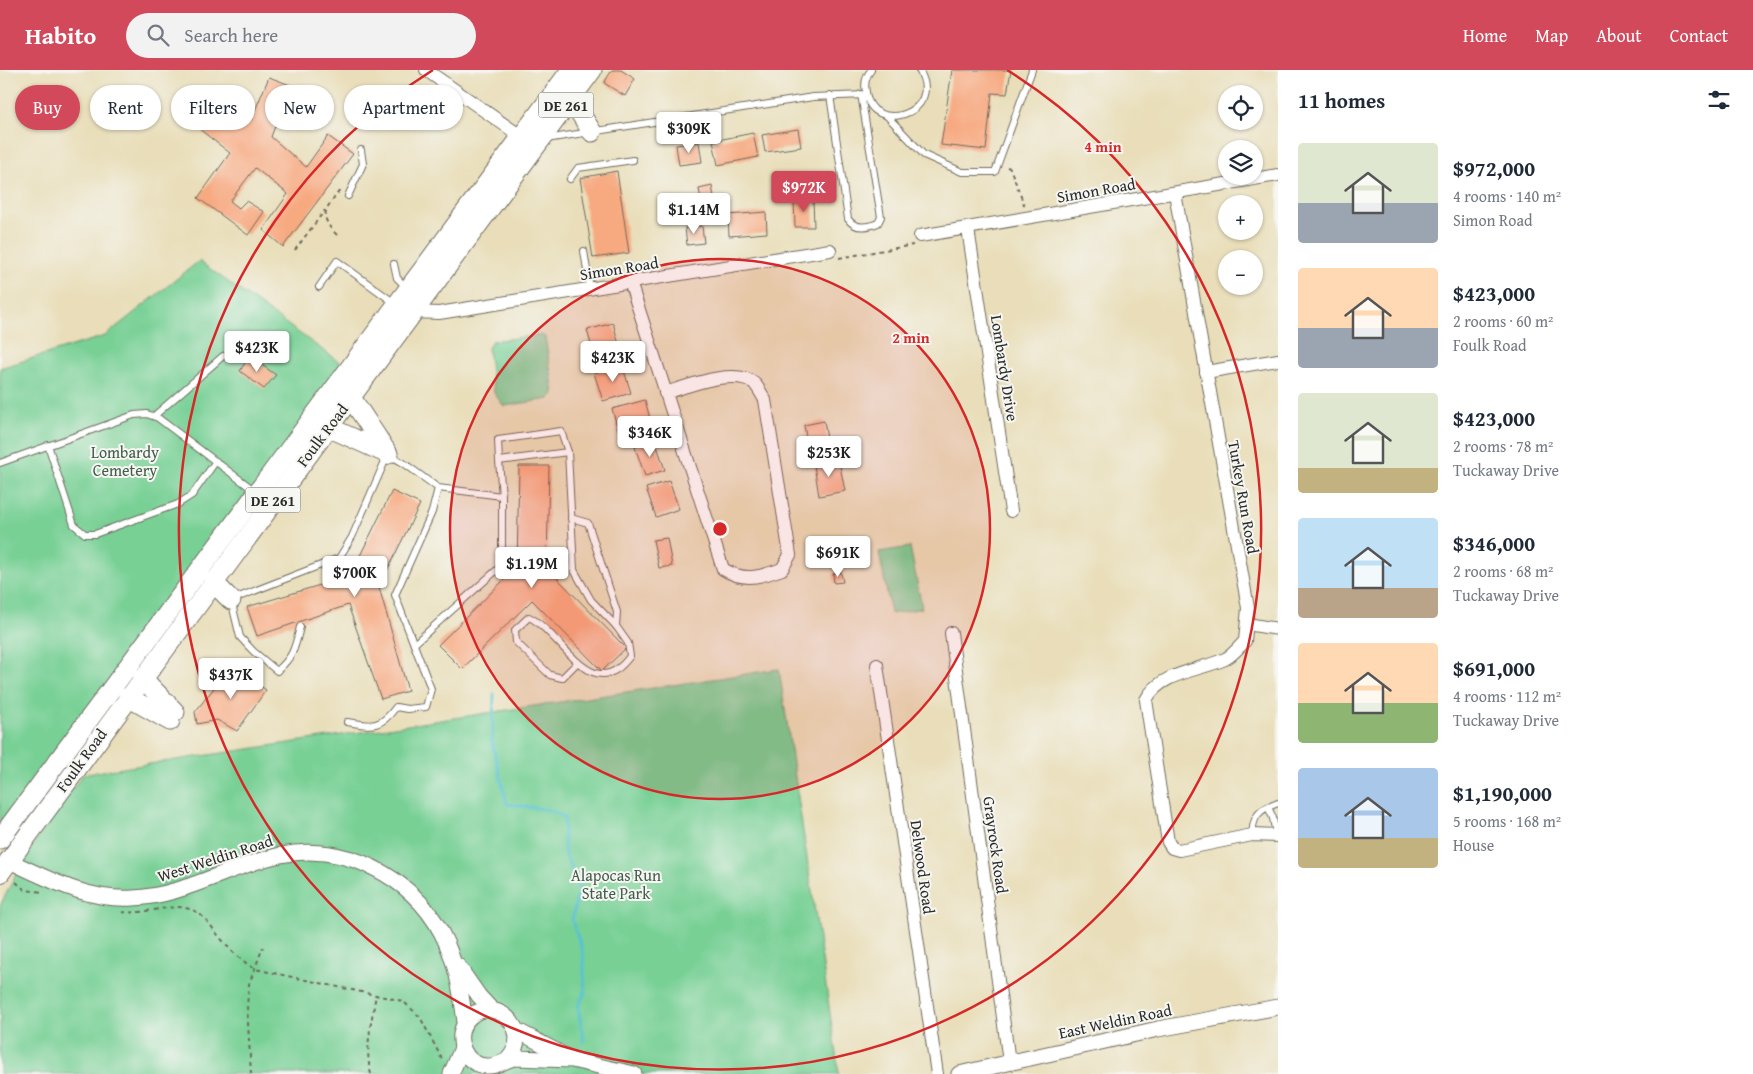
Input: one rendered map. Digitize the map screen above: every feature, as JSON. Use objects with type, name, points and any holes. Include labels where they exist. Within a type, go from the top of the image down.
[{"type":"main road","name":"Foulk Road","points":[[0,839],[264,498],[531,139],[571,70]]},
{"type":"main road","name":"Foulk Road","points":[[8,871],[128,697],[213,582],[264,498],[328,427],[350,396],[405,308],[408,289],[531,139],[574,95],[592,70]]},
{"type":"main road","points":[[574,95],[575,104],[592,132]]},
{"type":"main road","points":[[350,396],[388,454]]},
{"type":"main road","points":[[328,427],[388,454]]},
{"type":"main road","points":[[213,582],[231,600]]},
{"type":"main road","points":[[128,697],[172,717],[142,678]]},
{"type":"street","points":[[426,70],[531,139]]},
{"type":"street","name":"Simon Road","points":[[920,236],[968,230],[1278,175]]},
{"type":"street","name":"Turkey Run Road","points":[[1175,193],[1248,608],[1245,641],[1226,659],[1168,679],[1156,686],[1146,700],[1168,842],[1172,848],[1179,850],[1252,835],[1277,836]]},
{"type":"street","name":"Lombardy Drive","points":[[968,230],[1011,511]]},
{"type":"street","name":"Simon Road","points":[[405,308],[439,313],[630,282],[832,254]]},
{"type":"street","points":[[630,282],[665,393],[722,569],[736,577],[761,576],[782,569],[790,555],[765,400],[754,383],[739,377],[720,378],[665,393]]},
{"type":"street","points":[[1206,372],[1278,360]]},
{"type":"street","points":[[1247,624],[1278,629]]},
{"type":"street","name":"Grayrock Road","points":[[951,633],[1010,1062]]},
{"type":"street","name":"Delwood Road","points":[[877,665],[937,1074]]},
{"type":"street","name":"West Weldin Road","points":[[8,871],[104,897],[130,898],[168,893],[246,864],[282,855],[303,852],[326,853],[347,858],[390,876],[415,898],[440,930],[453,959],[479,996],[492,1010]]},
{"type":"street","name":"West Weldin Road","points":[[453,959],[465,1022]]},
{"type":"street","name":"East Weldin Road","points":[[960,1074],[1158,1029],[1278,1007]]},
{"type":"street","points":[[452,1072],[462,1048],[461,1034],[465,1022],[475,1014],[492,1010],[506,1016],[516,1030],[572,1060]]},
{"type":"street","points":[[508,1059],[517,1045],[516,1030]]},
{"type":"street","points":[[462,1048],[472,1062],[489,1067]]},
{"type":"street","points":[[474,1074],[508,1059],[572,1060],[634,1074]]},
{"type":"lane","points":[[830,95],[846,210],[850,223],[858,226],[870,226],[878,223],[881,216],[863,94],[865,83],[871,70]]},
{"type":"lane","points":[[863,94],[879,113],[888,116],[902,116],[913,111],[920,104],[925,85],[919,70]]},
{"type":"lane","points":[[888,116],[924,155],[962,172],[995,172],[1032,70]]},
{"type":"lane","points":[[531,139],[592,132],[830,95],[863,94]]},
{"type":"lane","points":[[348,196],[363,164],[361,150]]},
{"type":"lane","points":[[570,179],[578,168],[633,160]]},
{"type":"lane","points":[[584,251],[590,289]]},
{"type":"lane","points":[[319,287],[337,261],[405,308]]},
{"type":"lane","points":[[394,264],[397,278],[408,289]]},
{"type":"lane","points":[[154,416],[202,372],[223,356]]},
{"type":"lane","points":[[0,462],[134,415],[147,414],[154,416],[264,498]]},
{"type":"lane","points":[[502,558],[502,496],[498,440],[561,432],[568,452],[574,570],[591,600],[616,626],[628,643],[630,656],[621,667],[610,674],[595,674],[578,662],[539,621],[529,617],[515,630],[516,642],[550,676],[562,678],[578,662]]},
{"type":"lane","points":[[48,445],[74,525],[84,534],[95,534],[178,504],[192,495],[216,461]]},
{"type":"lane","points":[[499,461],[568,452]]},
{"type":"lane","points":[[300,627],[295,649],[289,660],[277,671],[253,652],[240,637],[231,600],[339,558],[352,537],[388,454],[438,488],[502,496]]},
{"type":"lane","points":[[347,722],[369,726],[386,721],[396,707],[408,709],[426,707],[431,689],[395,595],[432,512],[438,488]]},
{"type":"lane","points":[[571,518],[588,523],[617,612],[616,626]]},
{"type":"lane","points":[[414,644],[499,568]]},
{"type":"lane","points":[[1252,835],[1255,817],[1259,811],[1278,802]]},
{"type":"lane","points":[[1268,807],[1273,818],[1277,836]]},
{"type":"path","points":[[998,164],[1010,168],[1029,219]]},
{"type":"path","points":[[295,250],[325,210]]},
{"type":"path","points":[[832,254],[920,244],[920,236]]},
{"type":"path","points":[[8,871],[25,890],[47,893]]},
{"type":"path","points":[[116,911],[131,913],[176,908],[194,910],[208,921],[220,939],[240,959],[254,969],[403,1001],[412,1007],[429,1032],[436,1052],[452,1072]]},
{"type":"path","points":[[251,1074],[247,1006],[249,984],[263,947]]},
{"type":"path","points":[[371,1074],[368,1042],[376,994]]},
{"type":"green space","name":"Lombardy Cemetery","points":[[199,261],[349,369],[0,839],[0,368],[105,336]]},
{"type":"green space","points":[[541,335],[545,337],[554,394],[549,399],[504,406],[494,393],[488,348],[492,341]]},
{"type":"green space","points":[[910,547],[922,608],[891,614],[879,552]]},
{"type":"green space","name":"Alapocas Run State Park","points":[[779,669],[839,1074],[0,1074],[0,906],[25,856],[83,774]]},
{"type":"building","points":[[612,70],[621,70],[635,79],[625,96],[604,83]]},
{"type":"building","points":[[952,70],[1011,70],[1007,94],[992,93],[986,150],[941,145]]},
{"type":"building","points":[[269,77],[290,85],[266,85]]},
{"type":"building","points":[[265,87],[265,130],[274,130],[271,137],[306,167],[328,136],[353,154],[283,247],[263,230],[288,194],[255,168],[230,201],[239,208],[246,201],[264,212],[248,235],[198,198],[230,153],[200,130],[255,130],[255,110]]},
{"type":"building","points":[[798,129],[801,147],[765,152],[762,135]]},
{"type":"building","points":[[753,133],[758,157],[718,165],[713,141]]},
{"type":"building","points":[[699,142],[702,162],[679,165],[676,145]]},
{"type":"building","points":[[617,171],[629,253],[593,258],[580,178]]},
{"type":"building","points":[[712,186],[714,197],[701,199],[699,189]]},
{"type":"building","points":[[794,199],[813,199],[814,227],[795,227]]},
{"type":"building","points":[[766,212],[767,233],[729,236],[728,215]]},
{"type":"building","points":[[702,226],[704,243],[687,245],[685,228]]},
{"type":"building","points":[[613,323],[621,352],[595,359],[587,330]]},
{"type":"building","points":[[249,356],[276,375],[264,389],[240,371]]},
{"type":"building","points":[[622,364],[631,393],[603,401],[594,373]]},
{"type":"building","points":[[645,400],[653,430],[621,440],[612,409]]},
{"type":"building","points":[[824,421],[829,451],[809,454],[804,425]]},
{"type":"building","points":[[655,440],[665,470],[645,476],[635,447]]},
{"type":"building","points":[[839,461],[845,491],[819,496],[814,465]]},
{"type":"building","points":[[519,466],[549,466],[547,568],[626,648],[602,671],[532,600],[462,669],[438,645],[517,567]]},
{"type":"building","points":[[669,481],[679,509],[656,517],[646,488]]},
{"type":"building","points":[[392,491],[420,504],[379,587],[408,691],[381,699],[348,605],[257,636],[247,607],[350,576]]},
{"type":"building","points":[[667,538],[672,566],[659,568],[653,540]]},
{"type":"building","points":[[841,572],[843,582],[834,583],[833,574]]},
{"type":"building","points":[[232,665],[266,690],[237,731],[217,720],[197,724],[195,712]]},
{"type":"waterway","points":[[494,694],[492,743],[507,804],[550,810],[564,817],[564,851],[579,889],[572,920],[583,952],[585,992],[578,1007],[584,1042]]}]
